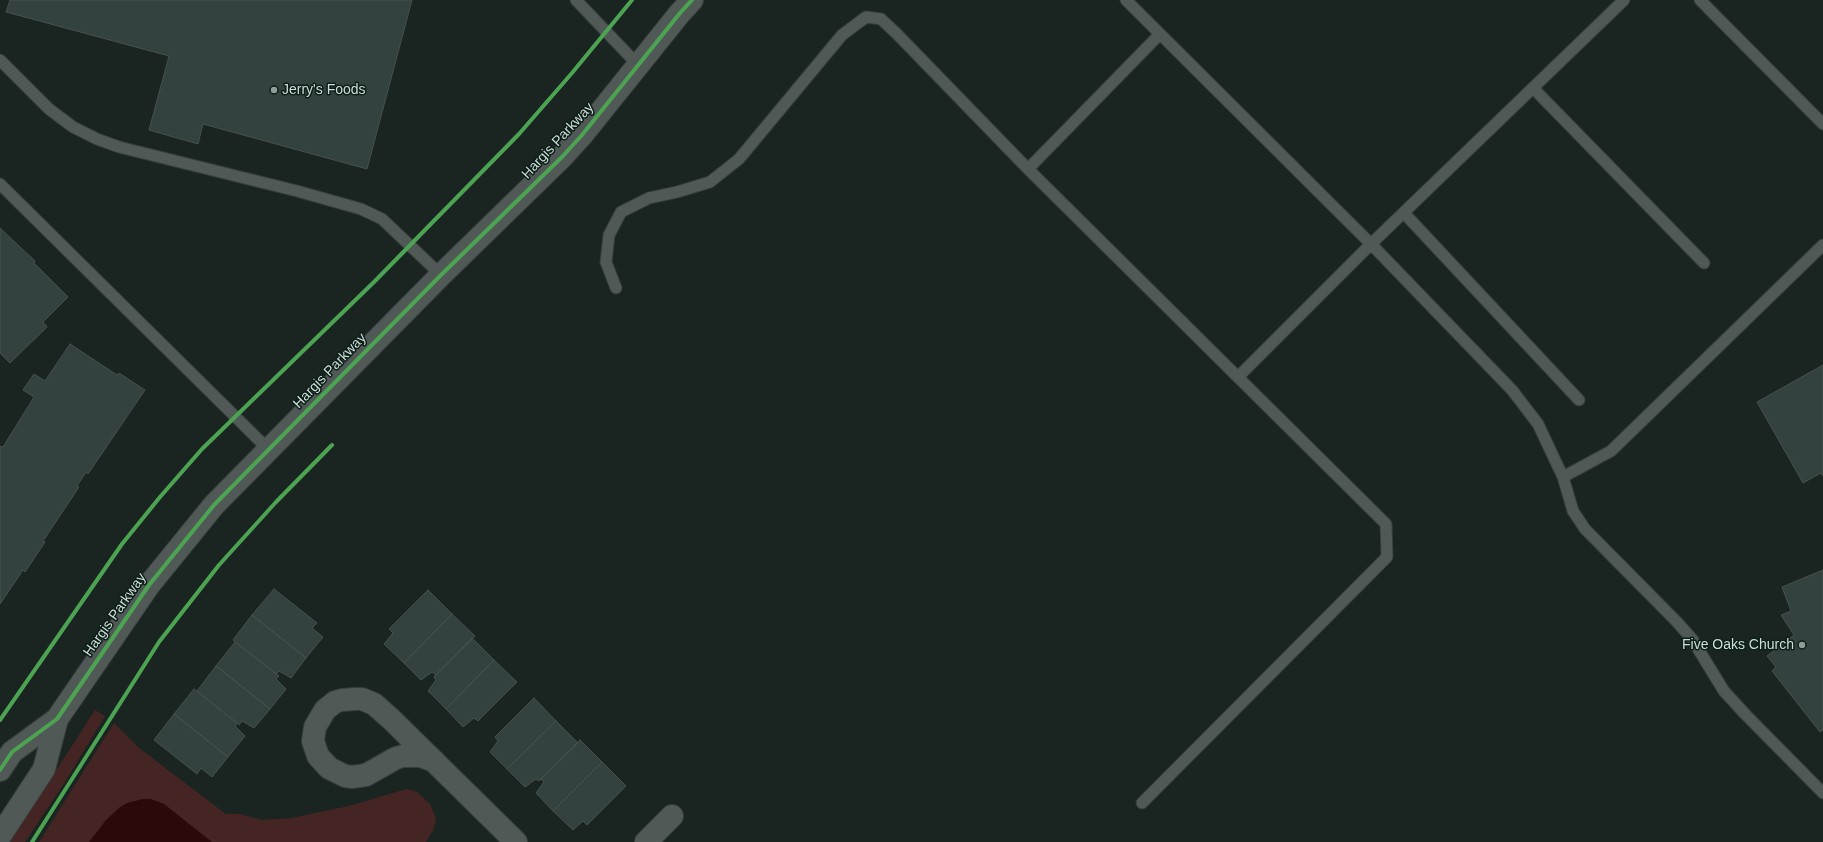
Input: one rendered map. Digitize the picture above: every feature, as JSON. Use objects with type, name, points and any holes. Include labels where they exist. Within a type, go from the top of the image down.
[{"type":"street","name":"Hargis Parkway","points":[[0,770],[12,752],[56,719],[149,585],[214,505],[441,274],[562,157],[582,135],[692,0]]},
{"type":"street","points":[[434,761],[420,756],[404,756],[396,758],[366,775],[352,777],[345,776],[329,768],[318,756],[313,741],[315,727],[325,710],[335,702],[348,698],[362,699],[379,708],[434,761],[516,842]]},
{"type":"street","name":"Hargis Parkway","points":[[0,836],[44,769],[56,719]]},
{"type":"street","points":[[646,842],[672,816]]},
{"type":"lane","points":[[576,0],[638,65]]},
{"type":"lane","points":[[1126,0],[1371,244],[1512,390],[1538,424],[1563,477],[1573,511],[1585,529],[1677,622],[1692,639],[1724,690],[1745,714],[1823,793]]},
{"type":"lane","points":[[1238,377],[1371,244],[1624,0]]},
{"type":"lane","points":[[1700,0],[1823,124]]},
{"type":"lane","points":[[616,288],[606,262],[609,235],[621,212],[649,198],[677,192],[710,182],[716,178],[739,160],[842,35],[866,17],[881,19],[1028,169],[1386,524],[1387,557],[1142,803]]},
{"type":"lane","points":[[1028,169],[1160,34]]},
{"type":"lane","points":[[0,60],[49,109],[74,127],[119,147],[282,187],[361,209],[382,219],[441,274]]},
{"type":"lane","points":[[1533,88],[1704,263]]},
{"type":"lane","points":[[0,184],[269,450]]},
{"type":"lane","points":[[1404,213],[1579,400]]},
{"type":"lane","points":[[1563,477],[1611,450],[1823,245]]},
{"type":"shaded area","points":[[95,710],[105,716],[65,782],[25,842],[10,842]]},
{"type":"shaded area","points":[[114,723],[139,748],[226,814],[240,814],[262,820],[291,818],[349,806],[406,789],[417,792],[430,804],[436,818],[434,829],[426,842],[39,842]]},
{"type":"shaded area","points":[[143,799],[151,799],[164,804],[212,842],[89,842],[106,820],[120,807],[127,803]]},
{"type":"building","name":"Jerry's Foods","points":[[10,0],[412,0],[367,169],[203,124],[198,144],[149,130],[169,56],[6,12]]},
{"type":"building","points":[[0,228],[35,261],[34,263],[68,297],[43,322],[47,327],[10,363],[0,353]]},
{"type":"building","points":[[70,344],[117,375],[119,373],[145,390],[88,474],[86,472],[77,486],[79,487],[43,541],[45,542],[25,572],[23,570],[0,604],[0,447],[3,447],[34,397],[23,390],[34,374],[45,381]]},
{"type":"building","points":[[1823,365],[1823,476],[1821,473],[1803,483],[1757,402]]},
{"type":"building","name":"Five Oaks Church","points":[[1823,570],[1823,730],[1820,732],[1772,671],[1776,667],[1767,656],[1794,635],[1781,615],[1791,611],[1782,587]]},
{"type":"building","points":[[274,589],[317,623],[312,628],[323,637],[306,658],[252,615]]},
{"type":"building","points":[[428,590],[452,614],[404,663],[384,644],[393,633],[389,629]]},
{"type":"building","points":[[452,614],[475,636],[436,675],[432,672],[421,680],[404,663]]},
{"type":"building","points":[[252,615],[306,658],[291,678],[279,671],[276,674],[233,640]]},
{"type":"building","points":[[472,638],[494,660],[446,709],[428,691],[436,680],[434,677]]},
{"type":"building","points":[[235,642],[279,676],[276,679],[286,689],[270,709],[216,666]]},
{"type":"building","points":[[494,660],[517,682],[478,721],[474,718],[463,727],[446,709]]},
{"type":"building","points":[[216,666],[270,709],[254,728],[242,721],[239,725],[197,691]]},
{"type":"building","points":[[194,689],[237,723],[235,726],[245,736],[228,757],[174,714]]},
{"type":"building","points":[[534,698],[556,721],[507,769],[490,752],[498,741],[495,737]]},
{"type":"building","points":[[174,714],[228,757],[212,777],[201,768],[197,774],[154,740]]},
{"type":"building","points":[[556,721],[578,743],[539,781],[536,779],[525,787],[507,769]]},
{"type":"building","points":[[580,740],[602,762],[553,811],[536,793],[544,782],[541,779]]},
{"type":"building","points":[[602,762],[626,786],[587,825],[583,821],[573,830],[553,811]]},
{"type":"cycle path","points":[[0,720],[122,544],[160,497],[202,449],[374,282],[519,134],[632,0]]},
{"type":"cycle path","points":[[0,770],[12,752],[57,719],[149,585],[214,505],[441,275],[562,157],[582,135],[692,0]]},
{"type":"cycle path","points":[[32,842],[159,642],[219,565],[276,502],[332,445]]},
{"type":"place","name":"Jerry's Foods","points":[[274,90]]},
{"type":"place","name":"Five Oaks Church","points":[[1802,645]]}]
